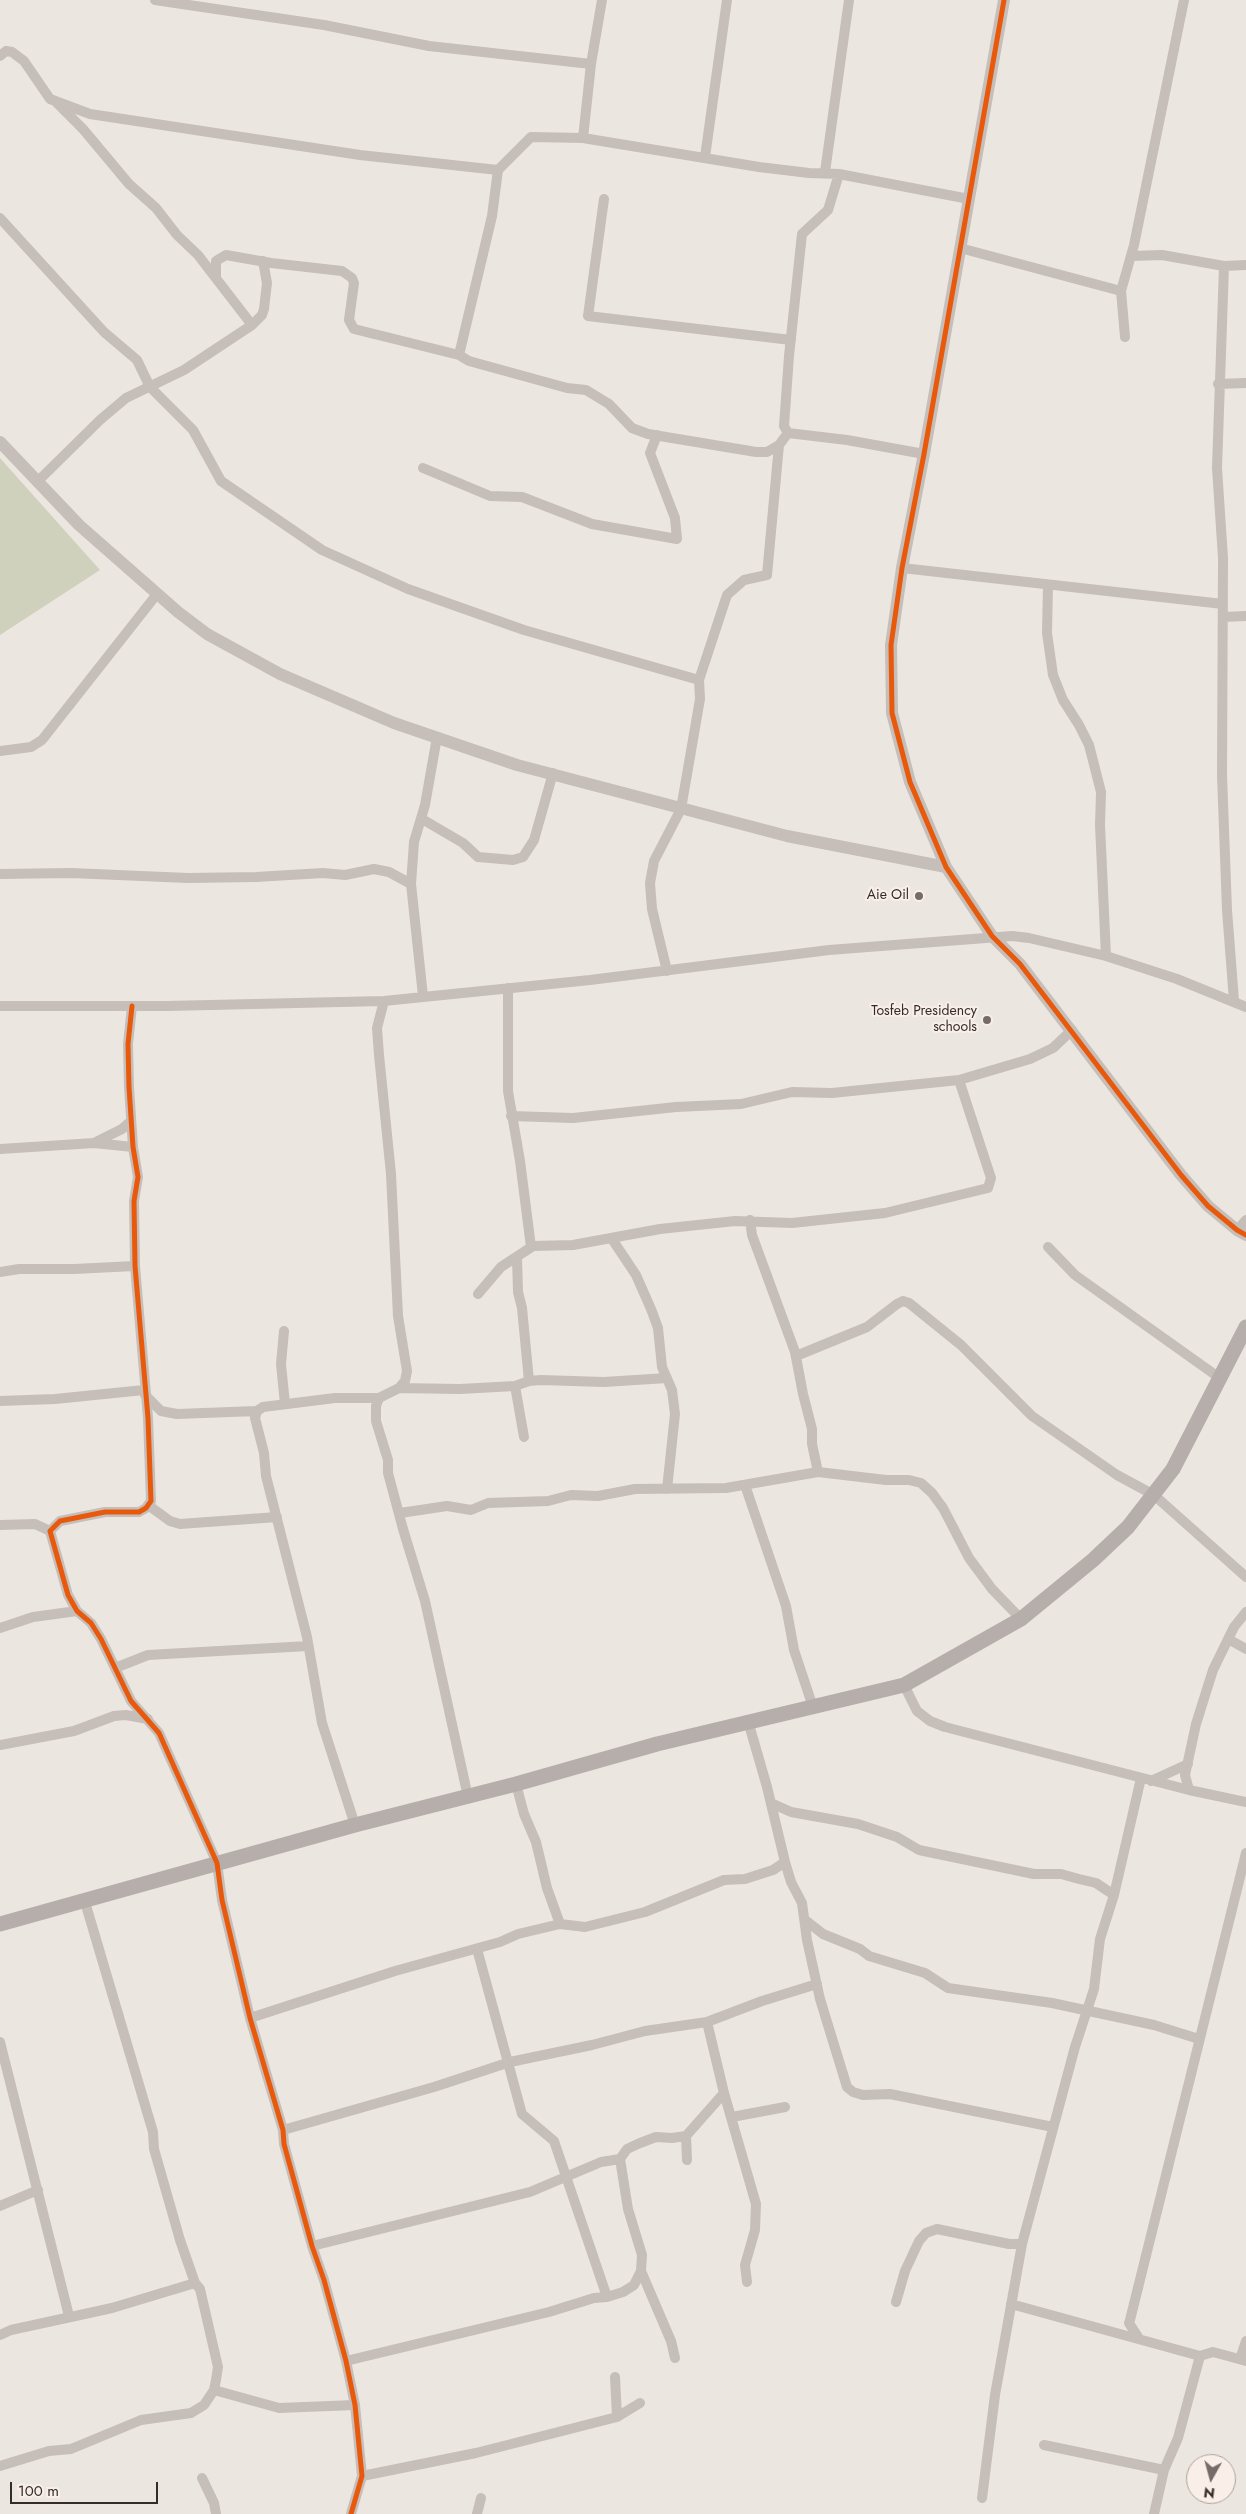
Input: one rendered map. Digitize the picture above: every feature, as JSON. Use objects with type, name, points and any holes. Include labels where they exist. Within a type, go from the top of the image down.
[{"type":"main road","points":[[0,1924],[86,1902],[355,1825],[468,1797],[748,1721],[904,1686],[1021,1620],[1093,1560],[1128,1527],[1173,1469],[1221,1380],[1246,1327]]},
{"type":"street","points":[[158,0],[324,25],[429,46],[591,64]]},
{"type":"street","points":[[583,138],[591,64],[602,0]]},
{"type":"street","points":[[704,157],[727,0]]},
{"type":"street","points":[[825,172],[849,0]]},
{"type":"street","points":[[1004,0],[924,454],[902,568],[891,645],[892,712],[910,782],[946,867],[992,936],[1020,964],[1181,1175],[1208,1206],[1241,1232],[1246,1220]]},
{"type":"street","points":[[1125,338],[1121,291],[1131,256],[1184,0]]},
{"type":"street","points":[[2,50],[12,52],[24,61],[50,99],[90,114],[360,155],[498,170]]},
{"type":"street","points":[[54,100],[81,127],[129,184],[156,208],[177,235],[198,255],[252,325]]},
{"type":"street","points":[[81,127],[90,114]]},
{"type":"street","points":[[459,355],[492,216],[498,170],[531,137],[583,138],[759,167],[809,173],[825,172],[969,199]]},
{"type":"street","points":[[788,433],[784,426],[802,234],[828,210],[839,174]]},
{"type":"street","points":[[604,199],[588,316],[791,340]]},
{"type":"street","points":[[0,218],[104,332],[136,360],[150,387],[193,430],[221,480],[322,550],[408,589],[524,630],[699,680]]},
{"type":"street","points":[[960,248],[1121,291]]},
{"type":"street","points":[[216,278],[216,261],[226,255],[342,271],[352,278],[354,283],[349,320],[354,329],[459,355],[469,361],[567,388],[586,390],[609,404],[632,428],[657,435],[756,452],[768,452],[779,445],[788,433]]},
{"type":"street","points":[[1131,256],[1162,255],[1224,266],[1246,266]]},
{"type":"street","points":[[37,482],[100,420],[126,398],[184,370],[252,325],[262,315],[264,309],[267,283],[262,261]]},
{"type":"street","points":[[1224,266],[1218,384],[1217,468],[1223,604],[1222,775],[1227,910],[1234,1001]]},
{"type":"street","points":[[1218,384],[1246,383]]},
{"type":"street","points":[[788,433],[847,440],[924,454]]},
{"type":"street","points":[[423,468],[490,496],[522,497],[592,524],[677,539],[675,518],[650,453],[657,435]]},
{"type":"street","points":[[0,442],[79,525],[156,594],[207,634],[254,661],[394,723],[517,765],[787,836],[946,867]]},
{"type":"street","points":[[667,971],[652,909],[650,883],[654,861],[681,809],[700,699],[699,680],[727,594],[744,580],[767,575],[779,445]]},
{"type":"street","points":[[902,568],[1223,604]]},
{"type":"street","points":[[1048,585],[1046,633],[1053,674],[1062,700],[1079,725],[1089,746],[1101,792],[1100,826],[1106,956]]},
{"type":"street","points":[[0,752],[32,747],[42,740],[156,594]]},
{"type":"street","points":[[1223,617],[1246,616]]},
{"type":"street","points":[[423,996],[411,884],[414,842],[422,819],[437,737]]},
{"type":"street","points":[[422,819],[463,843],[478,857],[513,860],[523,857],[534,840],[552,773]]},
{"type":"street","points":[[0,874],[72,873],[188,878],[256,877],[323,873],[345,875],[374,869],[389,872],[411,884]]},
{"type":"street","points":[[0,1006],[132,1006],[384,1001],[667,971],[829,950],[992,936],[1030,938],[1106,956],[1234,1001],[1246,1007]]},
{"type":"street","points":[[508,988],[507,1053],[511,1116],[520,1161],[531,1247]]},
{"type":"street","points":[[145,1393],[161,1411],[177,1414],[257,1411],[263,1407],[335,1398],[379,1398],[399,1388],[405,1381],[407,1371],[398,1316],[391,1174],[377,1028],[384,1001]]},
{"type":"street","points":[[50,1531],[60,1521],[72,1518],[105,1512],[139,1512],[148,1505],[152,1492],[148,1418],[135,1266],[134,1202],[138,1177],[131,1121],[128,1044],[132,1006]]},
{"type":"street","points":[[511,1116],[572,1118],[676,1106],[741,1104],[792,1092],[808,1094],[832,1093],[959,1080],[1030,1059],[1053,1048],[1072,1030]]},
{"type":"street","points":[[478,1294],[501,1267],[531,1247],[573,1245],[660,1229],[750,1220],[792,1223],[886,1213],[988,1188],[990,1178],[959,1080]]},
{"type":"street","points":[[94,1143],[122,1129],[131,1121]]},
{"type":"street","points":[[0,1149],[94,1143],[133,1146]]},
{"type":"street","points":[[750,1220],[752,1235],[796,1356],[812,1430],[812,1444],[818,1472]]},
{"type":"street","points":[[612,1239],[636,1275],[651,1309],[658,1328],[659,1353],[672,1390],[675,1414],[667,1489]]},
{"type":"street","points":[[1048,1247],[1075,1275],[1221,1380]]},
{"type":"street","points":[[517,1257],[518,1292],[522,1308],[529,1381]]},
{"type":"street","points":[[0,1272],[35,1268],[74,1269],[135,1266]]},
{"type":"street","points":[[796,1356],[867,1327],[897,1304],[908,1303],[961,1345],[1032,1416],[1117,1475],[1154,1495],[1246,1577]]},
{"type":"street","points":[[284,1331],[281,1364],[285,1404]]},
{"type":"street","points":[[399,1388],[460,1389],[515,1386],[529,1381],[604,1382],[667,1378]]},
{"type":"street","points":[[515,1386],[524,1437]]},
{"type":"street","points":[[0,1401],[145,1393]]},
{"type":"street","points":[[379,1398],[376,1406],[376,1422],[388,1460],[388,1472],[441,1664],[441,1680],[468,1797]]},
{"type":"street","points":[[148,1418],[154,1408],[157,1408]]},
{"type":"street","points":[[257,1411],[255,1418],[308,1646],[322,1723],[355,1825]]},
{"type":"street","points":[[400,1513],[446,1506],[471,1510],[488,1503],[548,1501],[571,1495],[598,1496],[635,1489],[726,1488],[818,1472],[921,1483],[943,1508],[954,1533],[992,1589],[1021,1620]]},
{"type":"street","points":[[745,1484],[786,1606],[794,1650],[813,1707]]},
{"type":"street","points":[[148,1505],[170,1521],[180,1524],[277,1517]]},
{"type":"street","points":[[0,1525],[35,1524],[50,1531]]},
{"type":"street","points":[[50,1531],[63,1583],[77,1611],[91,1624],[131,1701],[149,1719],[159,1733],[217,1863],[222,1900],[250,2018],[283,2130],[284,2144],[312,2246],[324,2280],[346,2361],[355,2405],[362,2476],[351,2514]]},
{"type":"street","points":[[0,1628],[33,1617],[77,1611]]},
{"type":"street","points":[[1189,1790],[1185,1775],[1196,1724],[1212,1670],[1228,1639],[1246,1612]]},
{"type":"street","points":[[1228,1639],[1246,1650]]},
{"type":"street","points":[[115,1668],[148,1655],[308,1646]]},
{"type":"street","points":[[904,1686],[917,1711],[930,1721],[1146,1779],[1246,1802]]},
{"type":"street","points":[[0,1745],[74,1731],[114,1716],[131,1715],[149,1719]]},
{"type":"street","points":[[748,1721],[772,1803],[785,1862],[791,1882],[802,1903],[807,1940],[817,1984],[847,2087],[863,2095],[890,2094],[1053,2127]]},
{"type":"street","points":[[1146,1779],[1188,1764]]},
{"type":"street","points":[[982,2498],[995,2395],[1022,2244],[1075,2047],[1088,2011],[1096,1974],[1100,1939],[1146,1779]]},
{"type":"street","points":[[516,1784],[524,1814],[536,1842],[550,1900],[560,1924]]},
{"type":"street","points":[[772,1803],[791,1812],[858,1824],[897,1837],[919,1850],[1034,1874],[1061,1874],[1096,1883],[1114,1895]]},
{"type":"street","points":[[1138,2337],[1129,2323],[1246,1853]]},
{"type":"street","points":[[250,2018],[395,1971],[477,1949],[518,1934],[560,1924],[585,1926],[645,1912],[724,1880],[745,1879],[773,1870],[785,1862]]},
{"type":"street","points":[[0,2466],[49,2451],[71,2449],[141,2420],[191,2413],[204,2405],[214,2390],[218,2367],[200,2289],[195,2283],[180,2240],[154,2149],[153,2132],[86,1902]]},
{"type":"street","points":[[805,1920],[823,1934],[860,1949],[869,1956],[925,1973],[948,1988],[1023,1998],[1088,2011],[1154,2025],[1199,2039]]},
{"type":"street","points":[[477,1949],[510,2062],[522,2114],[551,2138],[567,2178],[572,2199],[606,2297]]},
{"type":"street","points":[[283,2130],[434,2087],[510,2062],[592,2045],[645,2031],[707,2022],[762,2001],[817,1984]]},
{"type":"street","points":[[707,2022],[724,2092],[756,2204],[755,2230],[744,2265],[747,2282]]},
{"type":"street","points":[[0,2042],[38,2190],[41,2212],[69,2316]]},
{"type":"street","points":[[687,2160],[686,2136],[724,2092]]},
{"type":"street","points":[[732,2117],[785,2107]]},
{"type":"street","points":[[312,2246],[530,2192],[567,2178],[601,2162],[620,2159],[627,2150],[640,2143],[656,2138],[686,2136]]},
{"type":"street","points":[[346,2361],[549,2312],[594,2298],[606,2297],[622,2292],[634,2285],[641,2271],[642,2255],[628,2209],[620,2159]]},
{"type":"street","points":[[0,2206],[38,2190]]},
{"type":"street","points":[[896,2302],[905,2271],[919,2241],[926,2233],[937,2229],[1009,2244],[1022,2244]]},
{"type":"street","points":[[641,2271],[671,2341],[674,2358]]},
{"type":"street","points":[[0,2335],[11,2330],[69,2316],[112,2308],[195,2283]]},
{"type":"street","points":[[1011,2304],[1138,2337],[1200,2356],[1213,2352],[1243,2360],[1246,2341]]},
{"type":"street","points":[[1154,2514],[1164,2470],[1178,2438],[1200,2356]]},
{"type":"street","points":[[614,2377],[617,2417]]},
{"type":"street","points":[[214,2390],[279,2408],[355,2405]]},
{"type":"street","points":[[362,2476],[476,2453],[617,2417],[640,2403]]},
{"type":"street","points":[[1044,2445],[1164,2470]]},
{"type":"street","points":[[202,2478],[214,2502],[216,2514]]},
{"type":"street","points":[[478,2514],[481,2498]]},
{"type":"green space","points":[[0,458],[100,570],[0,635]]},
{"type":"cycle path","points":[[1004,0],[924,454],[902,568],[891,645],[892,713],[910,782],[946,867],[992,936],[1020,964],[1181,1175],[1208,1206],[1246,1235]]},
{"type":"cycle path","points":[[132,1006],[128,1044],[133,1147],[138,1177],[134,1201],[135,1266],[148,1418],[151,1501],[146,1508],[139,1512],[105,1512],[60,1521],[50,1531],[68,1595],[77,1611],[91,1623],[101,1639],[131,1701],[159,1733],[217,1863],[222,1900],[250,2018],[283,2130],[284,2144],[312,2246],[324,2280],[346,2361],[355,2405],[362,2476],[351,2514]]},
{"type":"place","name":"Aie Oil","points":[[919,896]]},
{"type":"place","name":"Tosfeb Presidency schools","points":[[987,1020]]}]
